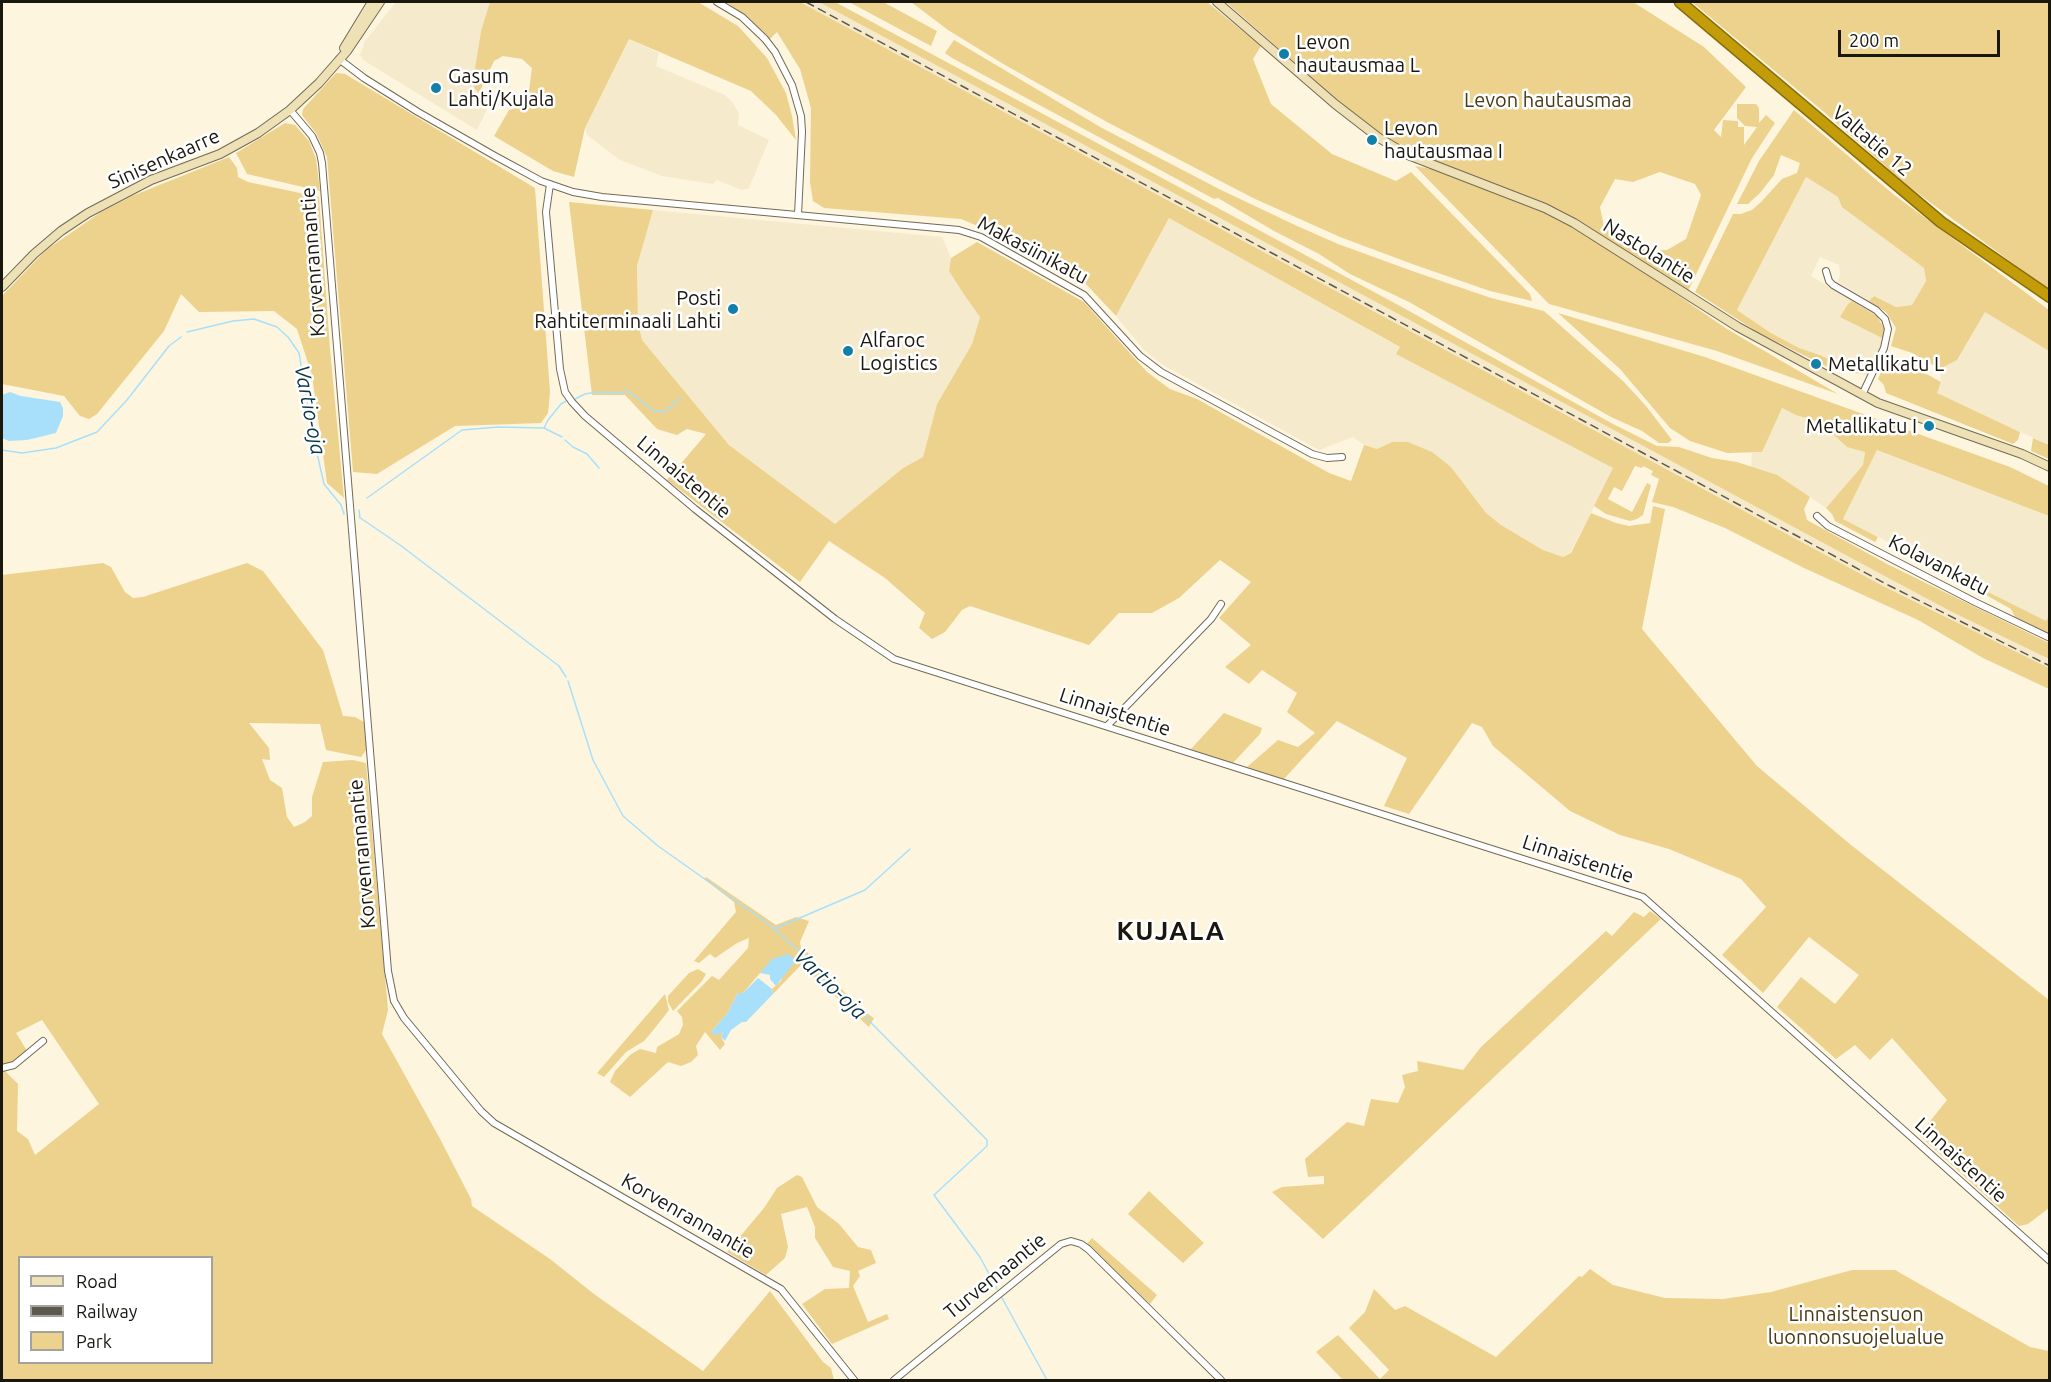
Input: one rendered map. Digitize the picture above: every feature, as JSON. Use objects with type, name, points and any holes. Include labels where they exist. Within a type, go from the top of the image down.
[{"type":"highway","name":"Valtatie 12","points":[[1680,2],[1941,222],[2049,297]]},
{"type":"main road","name":"Sinisenkaarre","points":[[2,287],[34,254],[61,231],[88,213],[143,184],[220,154],[258,133],[290,110],[319,83],[354,42],[374,2]]},
{"type":"main road","name":"Nastolantie","points":[[1217,2],[1335,104],[1379,138],[1408,155],[1545,208],[1574,223],[1738,327],[1878,403],[2022,454],[2049,467]]},
{"type":"street","points":[[717,2],[742,17],[765,39],[775,52],[792,85],[801,116],[802,132],[798,215]]},
{"type":"street","points":[[339,60],[418,112],[550,184]]},
{"type":"street","name":"Korvenrannantie","points":[[290,110],[312,136],[322,163],[388,970],[394,1001],[404,1018],[494,1123],[781,1289],[854,1380]]},
{"type":"street","name":"Makasiinikatu","points":[[550,184],[573,192],[602,197],[959,230],[981,237],[1084,295],[1140,356],[1161,372],[1312,454],[1327,458],[1342,457]]},
{"type":"street","name":"Linnaistentie","points":[[550,184],[546,212],[560,369],[565,392],[585,416],[695,509],[826,612],[894,659],[1643,897],[2049,1261]]},
{"type":"street","points":[[1826,271],[1833,285],[1876,310],[1885,320],[1888,328],[1884,348],[1863,393]]},
{"type":"street","name":"Kolavankatu","points":[[1817,516],[1828,526],[2049,638]]},
{"type":"street","points":[[1107,726],[1211,619],[1221,604]]},
{"type":"street","points":[[2,1068],[14,1065],[43,1041]]},
{"type":"street","name":"Turvemaantie","points":[[894,1380],[1061,1244],[1071,1241],[1088,1249],[1221,1380]]},
{"type":"shaded area","points":[[396,2],[490,2],[481,31],[473,81],[489,105],[477,130],[363,60],[360,55],[365,41]]},
{"type":"shaded area","points":[[800,2],[819,2],[1950,611],[2049,659],[2049,668],[1885,587]]},
{"type":"shaded area","points":[[629,39],[659,53],[656,66],[725,95],[739,114],[738,125],[769,140],[749,188],[742,190],[717,180],[713,184],[662,176],[620,160],[587,135],[585,128]]},
{"type":"shaded area","points":[[1806,177],[1838,197],[1843,207],[1924,268],[1926,281],[1912,305],[1896,307],[1874,296],[1869,301],[1838,282],[1839,265],[1820,257],[1811,276],[1852,301],[1848,304],[1884,339],[1867,375],[1799,348],[1771,333],[1737,310]]},
{"type":"shaded area","points":[[653,210],[942,237],[951,258],[949,271],[980,316],[972,344],[937,404],[923,457],[903,468],[835,524],[729,445],[642,340],[638,322],[637,266]]},
{"type":"shaded area","points":[[1169,218],[1401,348],[1397,354],[1614,468],[1570,553],[1563,557],[1543,550],[1501,525],[1486,514],[1451,467],[1392,442],[1377,449],[1364,445],[1353,437],[1319,450],[1163,365],[1143,349],[1116,316]]},
{"type":"shaded area","points":[[1985,311],[2049,351],[2049,445],[1936,393],[1941,382],[1940,369],[1957,360]]},
{"type":"shaded area","points":[[1781,408],[1821,422],[1865,452],[1863,465],[1826,508],[1810,497],[1751,467],[1752,453],[1762,452]]},
{"type":"shaded area","points":[[1877,450],[2049,516],[2049,623],[1843,519]]},
{"type":"green space","points":[[490,2],[698,2],[738,26],[767,58],[786,93],[796,140],[776,115],[751,91],[629,39],[585,128],[574,177],[553,171],[494,136],[509,110],[527,105],[532,68],[522,59],[503,56],[494,61],[479,93],[474,87],[481,31]]},
{"type":"green space","points":[[726,2],[800,2],[1885,587],[2049,668],[2049,689],[1983,658],[1918,620],[1804,568],[1725,528],[1673,507],[1652,502],[1659,479],[1651,475],[1653,471],[1643,466],[1642,468],[1635,466],[1622,491],[1614,487],[1608,499],[1632,512],[1647,483],[1651,485],[1643,515],[1630,521],[1606,514],[1594,506],[1613,468],[1396,354],[1400,347],[1169,218],[1116,316],[1084,282],[961,219],[824,208],[813,201],[810,182],[811,108],[800,69],[777,32],[770,39],[751,20]]},
{"type":"green space","points":[[819,2],[835,2],[1657,446],[1679,447],[1777,475],[1810,497],[1804,509],[1807,520],[1889,565],[2049,643],[2049,659],[1950,611]]},
{"type":"green space","points":[[849,2],[883,2],[937,31],[931,46]]},
{"type":"green space","points":[[911,2],[1207,2],[1261,46],[1253,59],[1271,104],[1332,154],[1396,181],[1411,172],[1530,294],[1532,301],[1490,291],[1415,265],[1340,237],[1253,198],[1107,122],[1005,65],[948,30]]},
{"type":"green space","name":"Levon hautausmaa","points":[[1226,2],[1633,2],[1704,47],[1746,87],[1714,130],[1721,137],[1723,120],[1738,121],[1738,127],[1744,127],[1744,145],[1757,127],[1745,126],[1737,118],[1737,104],[1756,104],[1759,108],[1759,123],[1766,115],[1775,123],[1752,158],[1688,291],[1576,219],[1546,204],[1410,152],[1383,136],[1336,99]],"holes":[[[1660,172],[1695,184],[1701,195],[1686,239],[1667,250],[1646,251],[1604,227],[1600,207],[1615,179],[1633,182]]]},
{"type":"green space","points":[[1692,2],[2049,2],[2049,290],[1908,186],[1823,111]]},
{"type":"green space","points":[[954,40],[1102,128],[1221,190],[1295,225],[1338,244],[1415,272],[1491,298],[1544,311],[1623,381],[1672,440],[1668,443],[1659,443],[1642,431],[1611,417],[1409,302],[1350,274],[1319,254],[1218,198],[1214,199],[952,58],[945,53]]},
{"type":"green space","points":[[336,73],[345,74],[535,188],[550,392],[548,413],[541,423],[455,426],[377,474],[353,472],[327,157],[316,133],[302,115],[303,109]]},
{"type":"green space","points":[[1794,110],[1893,194],[2049,310],[2049,351],[1985,312],[1957,360],[1940,369],[1912,353],[1891,346],[1896,328],[1886,312],[1869,301],[1874,296],[1896,307],[1912,305],[1926,281],[1924,268],[1842,207],[1838,197],[1806,177],[1737,310],[1771,333],[1799,348],[1860,374],[1832,369],[1799,353],[1759,333],[1695,292],[1733,214],[1752,210],[1782,179],[1797,173],[1800,163],[1781,155],[1774,175],[1760,193],[1748,204],[1737,204],[1759,161]]},
{"type":"green space","points":[[285,123],[295,125],[309,141],[316,159],[320,191],[247,174],[236,153]]},
{"type":"green space","points":[[229,157],[237,168],[238,177],[248,182],[319,197],[344,498],[327,483],[312,375],[297,329],[274,311],[199,312],[181,294],[164,331],[97,414],[89,419],[80,416],[64,396],[2,384],[2,296],[46,250],[101,212],[132,196]]},
{"type":"green space","points":[[1415,166],[1433,169],[1510,198],[1543,211],[1571,226],[1641,270],[1727,329],[1838,394],[1717,351],[1549,304]]},
{"type":"green space","points":[[569,202],[653,210],[637,266],[638,322],[642,340],[729,445],[835,524],[903,468],[923,457],[937,404],[972,344],[980,317],[949,271],[951,258],[977,242],[1084,302],[1147,372],[1170,389],[1197,399],[1329,473],[1351,481],[1364,445],[1377,449],[1392,442],[1408,442],[1432,452],[1451,467],[1486,513],[1501,525],[1543,550],[1563,557],[1571,553],[1591,513],[1629,526],[1650,523],[1653,506],[1665,509],[1642,629],[1757,766],[1851,845],[2049,1000],[2049,1208],[2028,1224],[2019,1226],[1919,1135],[1947,1100],[1892,1038],[1870,1060],[1855,1045],[1836,1059],[1777,1007],[1801,977],[1835,1004],[1859,975],[1809,937],[1763,993],[1722,955],[1766,907],[1741,879],[1669,849],[1620,835],[1570,811],[1493,746],[1482,727],[1472,723],[1409,814],[1384,806],[1407,758],[1337,721],[1283,780],[1247,767],[1278,740],[1298,747],[1315,733],[1287,712],[1297,693],[1262,670],[1249,684],[1225,667],[1251,645],[1219,618],[1251,582],[1220,560],[1179,598],[1152,613],[1119,613],[1089,645],[970,606],[962,610],[945,632],[932,639],[919,628],[925,613],[885,578],[829,541],[800,582],[667,480],[706,434],[687,429],[677,435],[657,429],[625,395],[592,395]]},
{"type":"green space","points":[[1852,301],[1877,316],[1885,330],[1884,339],[1840,317]]},
{"type":"green space","points":[[1558,313],[1705,357],[2010,467],[2049,486],[2049,516],[1877,450],[1843,519],[1878,537],[1875,542],[1835,521],[1826,508],[1863,465],[1865,452],[1847,447],[1820,422],[1782,408],[1762,452],[1727,453],[1690,441],[1670,428],[1620,369]]},
{"type":"green space","points":[[1888,356],[1941,382],[1937,393],[2020,432],[2018,440],[2013,444],[1886,393],[1884,385],[1878,379]]},
{"type":"green space","points":[[2033,438],[2049,445],[2049,459],[2031,451]]},
{"type":"green space","points":[[103,563],[111,567],[125,592],[133,598],[143,597],[247,563],[263,571],[323,650],[343,716],[355,717],[364,722],[367,749],[361,757],[326,750],[320,724],[249,723],[269,748],[270,760],[262,759],[270,780],[282,788],[287,817],[294,827],[312,816],[312,797],[323,762],[353,760],[366,763],[388,1010],[382,1034],[439,1137],[471,1199],[472,1206],[550,1259],[594,1294],[703,1371],[770,1291],[823,1362],[831,1368],[834,1380],[2,1380],[2,575]],"holes":[[[42,1020],[99,1104],[35,1155],[28,1139],[17,1131],[18,1084],[2,1068],[29,1054],[16,1033]]]},
{"type":"green space","points":[[1988,592],[2046,621],[2049,616],[2049,633],[2015,617],[2011,609],[1986,595]]},
{"type":"green space","points":[[1224,713],[1262,728],[1260,734],[1232,764],[1191,749]]},
{"type":"green space","points":[[706,877],[776,925],[796,917],[809,921],[800,942],[801,948],[859,1008],[874,1018],[869,1027],[801,965],[773,994],[772,989],[781,981],[783,975],[796,960],[760,973],[743,993],[738,993],[727,1014],[711,1032],[723,1031],[721,1037],[725,1044],[720,1050],[705,1032],[696,1046],[698,1055],[691,1062],[681,1066],[668,1062],[630,1097],[610,1082],[615,1071],[630,1055],[640,1049],[656,1053],[657,1047],[679,1034],[683,1025],[682,1017],[677,1011],[712,976],[719,980],[748,948],[749,938],[715,958],[710,954],[699,963],[694,961],[736,912],[734,902],[704,879]]},
{"type":"green space","points":[[1650,911],[1661,919],[1323,1239],[1272,1192],[1282,1187],[1324,1184],[1324,1176],[1308,1177],[1305,1159],[1347,1122],[1364,1126],[1371,1099],[1398,1103],[1405,1087],[1402,1075],[1418,1071],[1417,1061],[1463,1070],[1481,1047],[1606,931],[1612,936],[1634,912],[1644,917]]},
{"type":"green space","points":[[698,969],[706,974],[702,981],[673,1011],[668,1002],[668,996],[689,973]]},
{"type":"green space","points":[[665,994],[669,1010],[644,1041],[626,1052],[604,1077],[597,1073]]},
{"type":"green space","points":[[797,1175],[802,1177],[817,1207],[839,1224],[858,1247],[871,1250],[876,1263],[858,1271],[860,1276],[853,1286],[868,1322],[887,1314],[889,1319],[832,1344],[802,1304],[825,1289],[849,1288],[850,1271],[833,1267],[815,1238],[815,1227],[807,1207],[781,1214],[788,1247],[785,1258],[766,1275],[727,1252],[764,1208],[777,1188]]},
{"type":"green space","points":[[1149,1191],[1204,1243],[1183,1263],[1128,1214]]},
{"type":"green space","points":[[1092,1238],[1157,1295],[1150,1304],[1086,1245]]},
{"type":"green space","name":"Linnaistensuon luonnonsuojelualue","points":[[1590,1269],[1613,1285],[1665,1298],[1723,1299],[1771,1292],[1852,1270],[1895,1270],[2030,1347],[2049,1351],[2049,1380],[1343,1380],[1316,1352],[1338,1335],[1380,1379],[1389,1370],[1349,1328],[1365,1312],[1374,1289],[1395,1310],[1405,1306],[1496,1357],[1579,1276],[1582,1277]]},
{"type":"water","points":[[10,392],[60,402],[63,416],[56,433],[27,440],[9,441],[2,438],[2,395]]},
{"type":"water","points":[[788,954],[796,960],[776,986],[770,979],[770,975],[760,973],[772,959]]},
{"type":"water","points":[[758,978],[772,989],[773,994],[746,1022],[742,1022],[731,1030],[725,1041],[721,1037],[723,1032],[716,1035],[711,1032],[727,1014],[738,993],[743,993]]},
{"type":"waterway","name":"Vartio-oja","points":[[187,332],[233,321],[254,319],[277,327],[288,337],[299,353],[312,431],[324,484],[341,505],[344,514]]},
{"type":"waterway","name":"Vartio-oja","points":[[2,450],[22,453],[56,448],[97,432],[127,400],[169,346],[181,337]]},
{"type":"waterway","points":[[575,399],[597,392],[628,391],[652,410],[665,412],[680,398]]},
{"type":"waterway","points":[[367,498],[462,430],[498,427],[544,428],[561,404],[566,401]]},
{"type":"waterway","points":[[544,428],[562,437]]},
{"type":"waterway","points":[[565,440],[587,454],[599,468]]},
{"type":"waterway","name":"Vartio-oja","points":[[359,510],[360,518]]},
{"type":"waterway","name":"Vartio-oja","points":[[359,517],[400,545],[559,666],[566,677]]},
{"type":"waterway","name":"Vartio-oja","points":[[568,681],[593,760],[623,816],[658,846],[767,923],[806,957],[987,1140],[987,1146],[934,1195],[980,1257],[997,1289]]},
{"type":"waterway","points":[[774,929],[865,890],[910,849]]},
{"type":"waterway","name":"Vartio-oja","points":[[1002,1298],[1047,1380]]},
{"type":"railway","points":[[806,2],[1888,585],[2050,666]]},
{"type":"place","name":"Levon hautausmaa L","points":[[1284,54]]},
{"type":"place","name":"Gasum Lahti/Kujala","points":[[436,88]]},
{"type":"place","name":"Levon hautausmaa I","points":[[1372,140]]},
{"type":"place","name":"Posti Rahtiterminaali Lahti","points":[[733,309]]},
{"type":"place","name":"Alfaroc Logistics","points":[[848,351]]},
{"type":"place","name":"Metallikatu L","points":[[1816,364]]},
{"type":"place","name":"Metallikatu I","points":[[1929,426]]},
{"type":"district","name":"KUJALA","points":[[1171,931]]}]
